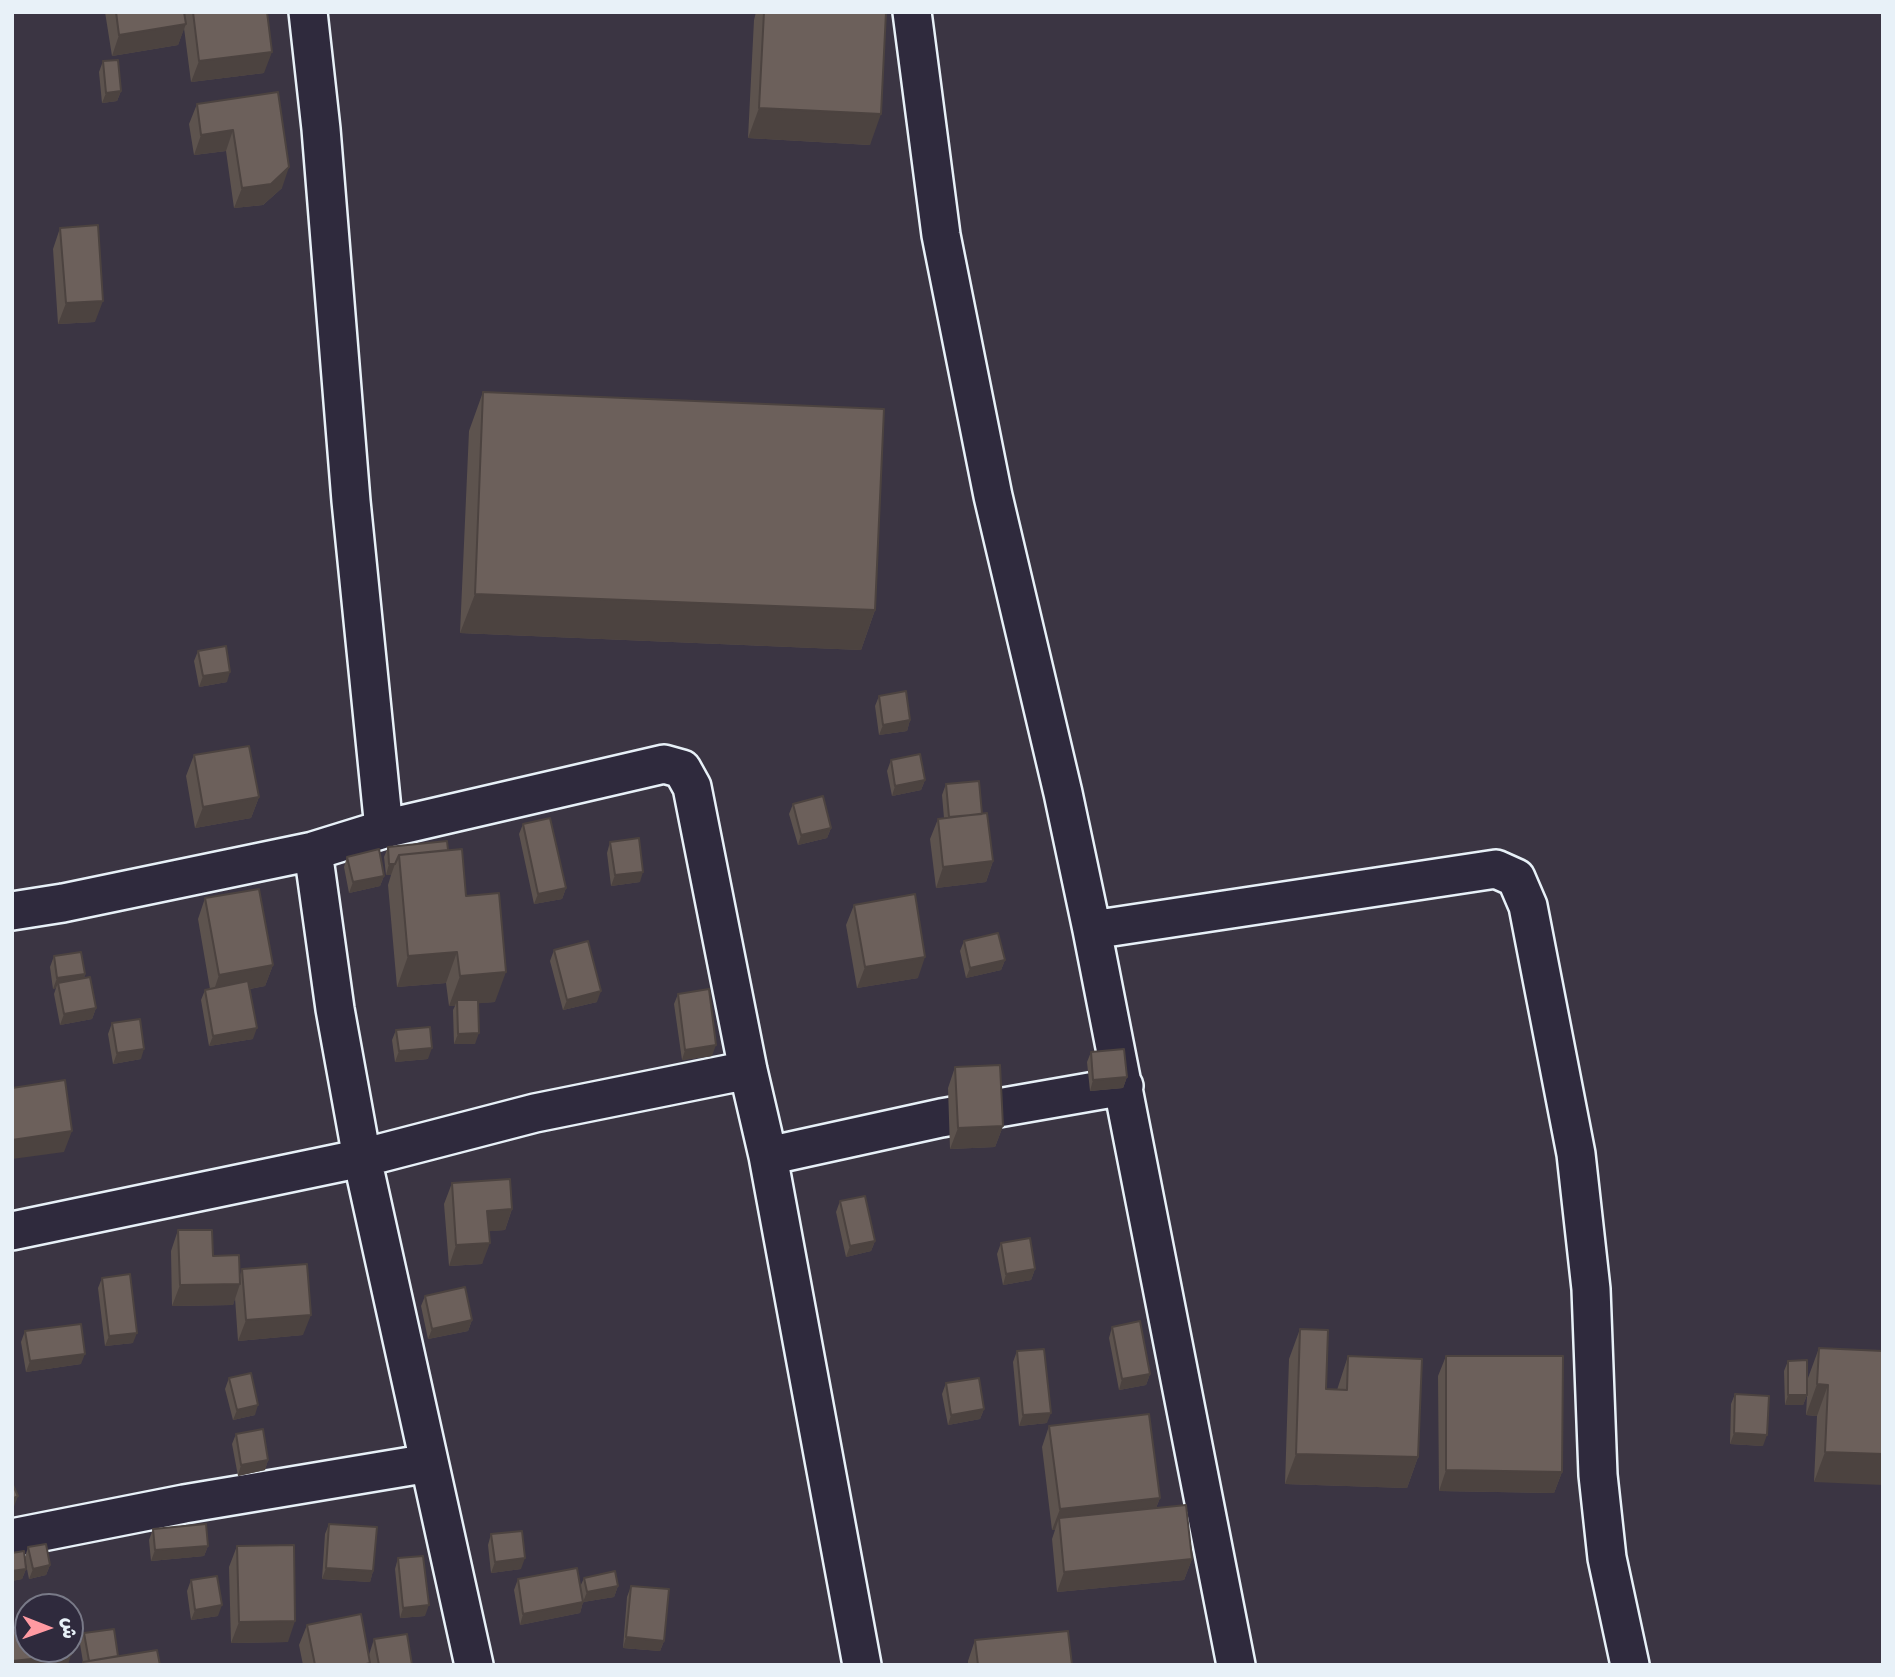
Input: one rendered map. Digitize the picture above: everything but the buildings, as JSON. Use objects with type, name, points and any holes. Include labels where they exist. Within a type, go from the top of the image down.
[{"type":"street","points":[[308,12],[321,129],[351,502],[384,829]]},
{"type":"street","points":[[912,12],[943,249],[993,496],[1063,793],[1092,930],[1237,1665]]},
{"type":"street","points":[[12,911],[63,903],[313,851],[384,829],[664,764],[682,769],[692,787],[748,1070],[768,1156],[862,1665]]},
{"type":"street","points":[[313,851],[334,1009],[362,1158],[474,1665]]},
{"type":"street","points":[[1092,930],[1496,869],[1516,878],[1528,905],[1576,1154],[1591,1289],[1598,1475],[1607,1558],[1630,1665]]},
{"type":"street","points":[[12,1231],[362,1158],[535,1113],[748,1070]]},
{"type":"street","points":[[768,1156],[941,1118],[1124,1086]]},
{"type":"street","points":[[12,1538],[184,1504],[429,1463]]}]
